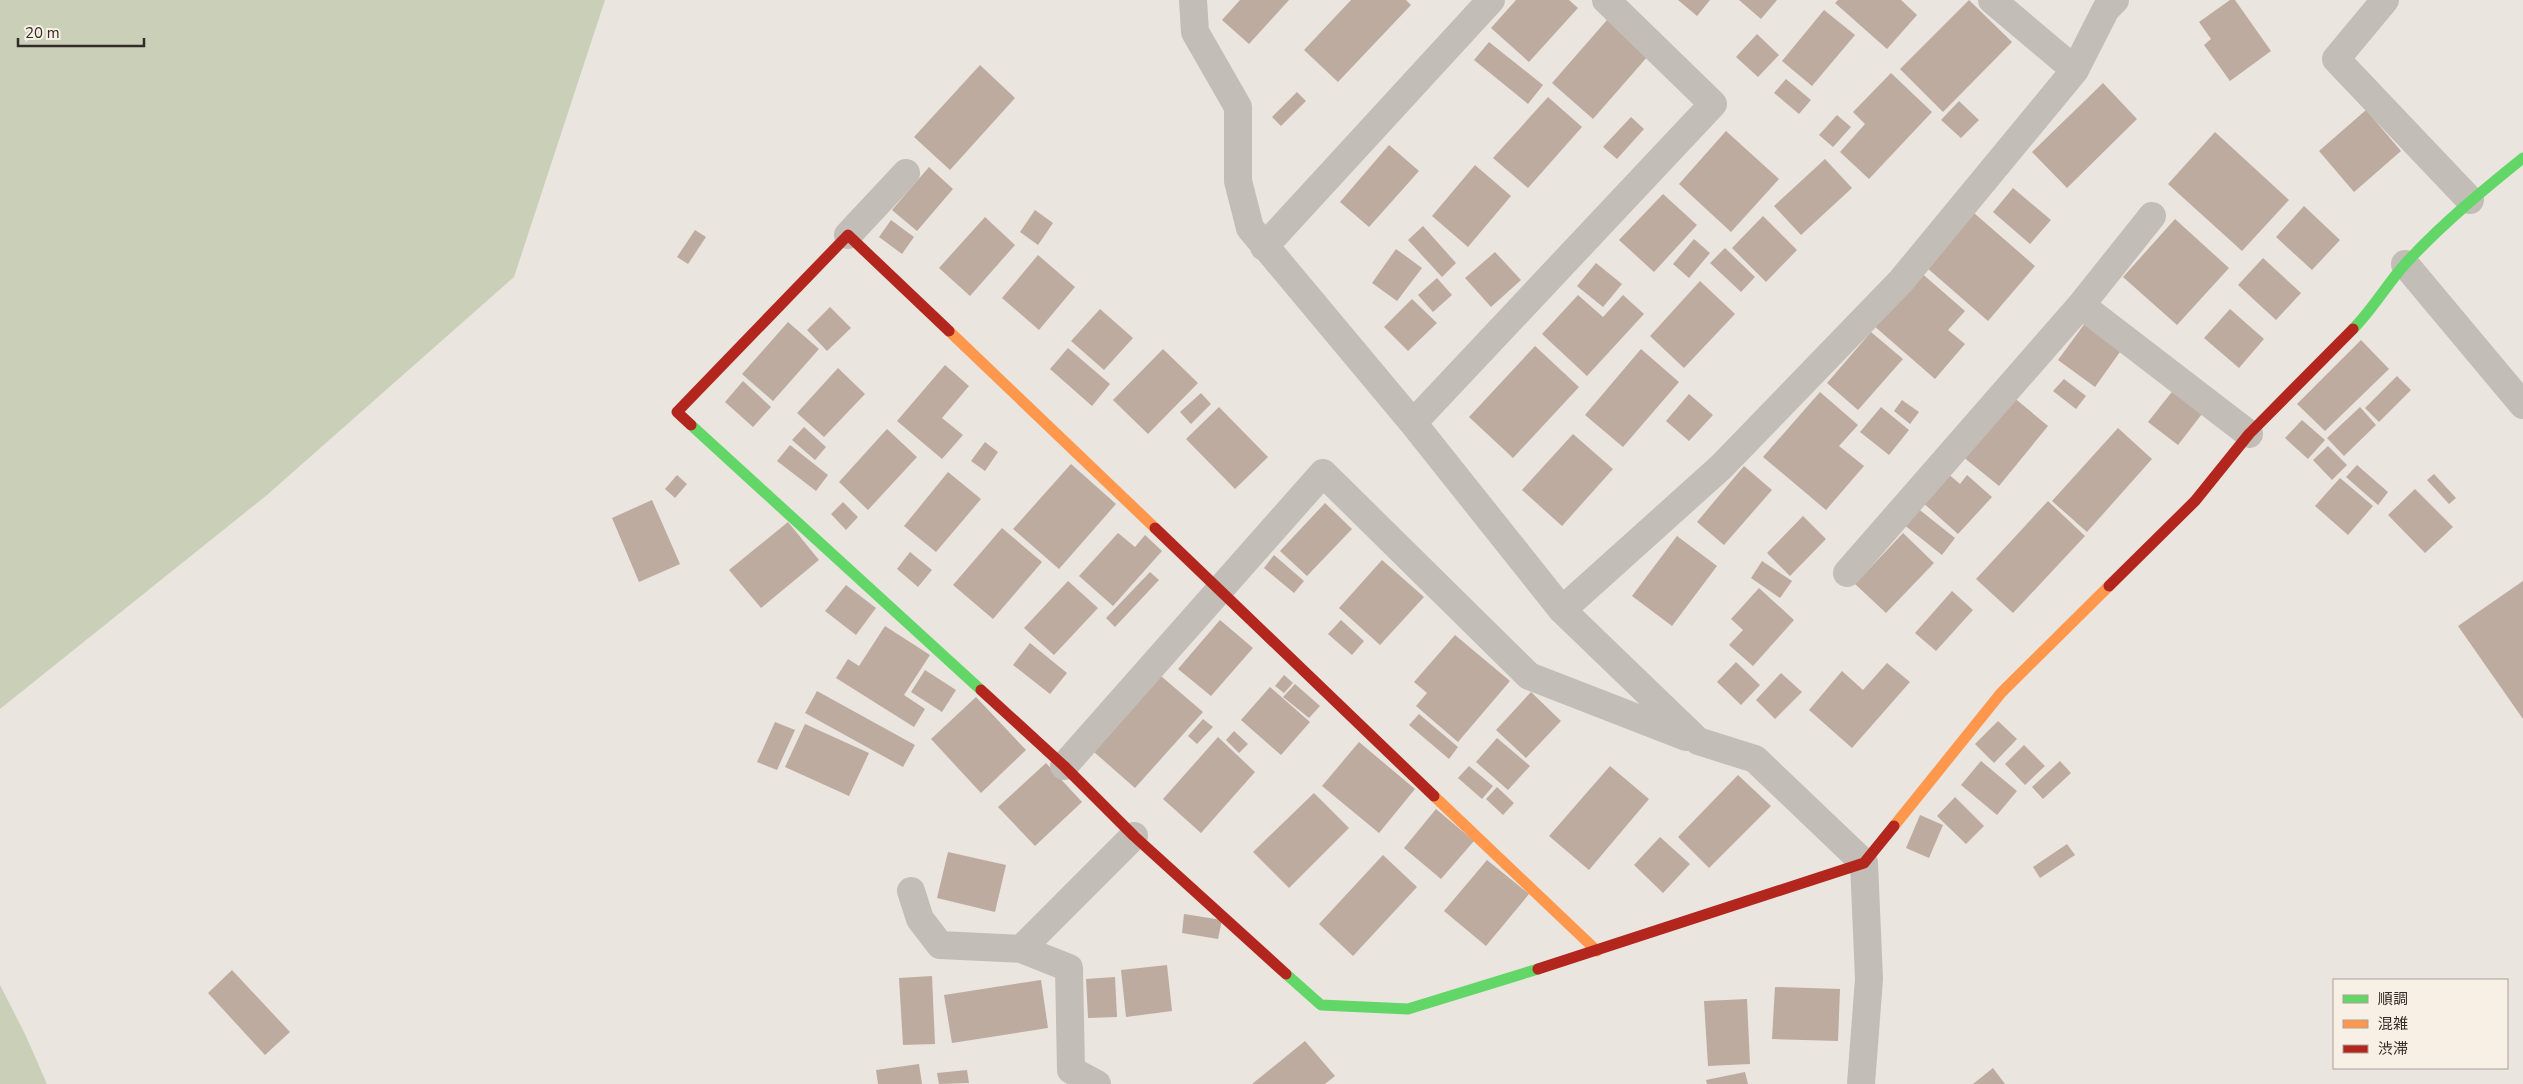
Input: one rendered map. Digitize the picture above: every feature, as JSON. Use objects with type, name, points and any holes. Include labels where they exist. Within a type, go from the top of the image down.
[{"type":"street","points":[[1193,0],[1195,32],[1238,107],[1238,181],[1250,228],[1412,423],[1562,610],[1698,741]]},
{"type":"street","points":[[1264,247],[1491,0]]},
{"type":"street","points":[[1412,423],[1713,104],[1606,0]]},
{"type":"street","points":[[1992,0],[2075,70]]},
{"type":"street","points":[[1562,610],[1722,467],[1901,281],[2075,70],[2106,9],[2115,0]]},
{"type":"street","points":[[2385,0],[2336,59],[2470,200]]},
{"type":"street","points":[[906,173],[677,412],[1064,766],[1134,836],[1321,1005],[1408,1009],[1864,863],[2001,694],[2195,501],[2249,434],[2365,317],[2405,264],[2470,200],[2523,158]]},
{"type":"street","points":[[1847,572],[2081,305],[2152,216]]},
{"type":"street","points":[[848,235],[1597,950]]},
{"type":"street","points":[[2405,264],[2523,405]]},
{"type":"street","points":[[2081,305],[2249,434]]},
{"type":"street","points":[[1064,766],[1322,474],[1528,676],[1698,741],[1755,759],[1864,863],[1870,979],[1861,1084]]},
{"type":"street","points":[[1022,949],[1134,836]]},
{"type":"street","points":[[911,891],[920,919],[940,945],[1022,949],[1069,968],[1071,1070],[1096,1084]]},
{"type":"green space","points":[[0,0],[605,0],[514,277],[267,495],[0,709]]},
{"type":"green space","points":[[0,985],[25,1034],[47,1084],[0,1084]]},
{"type":"building","points":[[1240,0],[1289,0],[1249,44],[1222,20]]},
{"type":"building","points":[[1351,0],[1406,0],[1411,5],[1338,82],[1304,50]]},
{"type":"building","points":[[1516,0],[1569,0],[1578,8],[1529,62],[1491,28]]},
{"type":"building","points":[[1678,0],[1710,0],[1697,16]]},
{"type":"building","points":[[1739,0],[1777,0],[1761,19]]},
{"type":"building","points":[[1838,0],[1901,0],[1917,15],[1887,49],[1835,3]]},
{"type":"building","points":[[1969,0],[2012,42],[1943,112],[1900,69]]},
{"type":"building","points":[[2230,0],[2235,0],[2271,51],[2230,81],[2204,45],[2211,39],[2199,22]]},
{"type":"building","points":[[1824,10],[1855,35],[1812,86],[1782,61]]},
{"type":"building","points":[[1607,20],[1648,56],[1593,119],[1552,83]]},
{"type":"building","points":[[1757,34],[1779,55],[1758,77],[1736,57]]},
{"type":"building","points":[[1489,42],[1543,85],[1528,104],[1474,60]]},
{"type":"building","points":[[980,65],[1015,98],[950,170],[914,137]]},
{"type":"building","points":[[1891,73],[1932,112],[1869,179],[1840,152],[1865,124],[1853,112]]},
{"type":"building","points":[[1786,79],[1811,100],[1799,114],[1774,93]]},
{"type":"building","points":[[2103,83],[2137,119],[2067,188],[2032,152]]},
{"type":"building","points":[[1297,92],[1306,101],[1281,126],[1272,117]]},
{"type":"building","points":[[1548,97],[1582,127],[1528,188],[1493,158]]},
{"type":"building","points":[[1959,101],[1979,120],[1961,138],[1941,120]]},
{"type":"building","points":[[2366,110],[2401,151],[2354,192],[2319,151]]},
{"type":"building","points":[[1837,115],[1851,127],[1833,147],[1819,135]]},
{"type":"building","points":[[1631,117],[1644,129],[1617,159],[1603,147]]},
{"type":"building","points":[[1726,131],[1779,179],[1731,232],[1679,184]]},
{"type":"building","points":[[2215,132],[2289,200],[2242,251],[2168,184]]},
{"type":"building","points":[[1389,145],[1419,171],[1369,227],[1340,202]]},
{"type":"building","points":[[1825,159],[1852,188],[1801,235],[1774,206]]},
{"type":"building","points":[[1475,165],[1511,196],[1468,247],[1432,216]]},
{"type":"building","points":[[929,167],[953,189],[917,231],[892,210]]},
{"type":"building","points":[[2013,188],[2051,220],[2030,244],[1993,212]]},
{"type":"building","points":[[1663,194],[1697,225],[1654,272],[1619,240]]},
{"type":"building","points":[[2304,206],[2340,240],[2312,270],[2276,237]]},
{"type":"building","points":[[1035,210],[1053,223],[1038,245],[1020,232]]},
{"type":"building","points":[[1974,213],[2035,266],[1988,321],[1926,267]]},
{"type":"building","points":[[1763,216],[1797,250],[1766,282],[1732,248]]},
{"type":"building","points":[[985,217],[1015,245],[970,296],[939,268]]},
{"type":"building","points":[[2175,219],[2229,268],[2177,325],[2123,277]]},
{"type":"building","points":[[891,220],[914,237],[902,254],[879,237]]},
{"type":"building","points":[[1423,226],[1456,263],[1442,277],[1408,240]]},
{"type":"building","points":[[695,230],[706,237],[688,264],[677,257]]},
{"type":"building","points":[[1694,239],[1710,253],[1689,278],[1673,264]]},
{"type":"building","points":[[1725,248],[1755,277],[1741,292],[1710,263]]},
{"type":"building","points":[[1396,249],[1422,268],[1397,301],[1372,283]]},
{"type":"building","points":[[1495,252],[1521,280],[1491,307],[1465,278]]},
{"type":"building","points":[[1038,255],[1075,287],[1039,330],[1002,298]]},
{"type":"building","points":[[2263,258],[2301,293],[2276,320],[2238,285]]},
{"type":"building","points":[[1596,263],[1622,284],[1603,307],[1577,286]]},
{"type":"building","points":[[1919,271],[1965,311],[1948,330],[1965,344],[1935,379],[1873,325]]},
{"type":"building","points":[[1437,278],[1452,295],[1433,312],[1418,295]]},
{"type":"building","points":[[1700,281],[1735,314],[1684,368],[1650,336]]},
{"type":"building","points":[[1578,295],[1603,317],[1623,295],[1644,314],[1587,376],[1542,334]]},
{"type":"building","points":[[1412,299],[1437,323],[1408,351],[1384,327]]},
{"type":"building","points":[[830,307],[851,328],[827,351],[807,330]]},
{"type":"building","points":[[1100,309],[1133,338],[1104,370],[1071,341]]},
{"type":"building","points":[[2230,309],[2264,339],[2239,368],[2204,338]]},
{"type":"building","points":[[2088,319],[2125,345],[2095,387],[2058,360]]},
{"type":"building","points":[[788,322],[819,349],[773,401],[742,374]]},
{"type":"building","points":[[1871,332],[1903,359],[1858,410],[1827,383]]},
{"type":"building","points":[[2361,340],[2389,369],[2325,431],[2297,404]]},
{"type":"building","points":[[1535,346],[1579,387],[1513,458],[1469,417]]},
{"type":"building","points":[[1068,348],[1110,384],[1092,406],[1050,369]]},
{"type":"building","points":[[1163,349],[1198,383],[1148,434],[1113,400]]},
{"type":"building","points":[[1641,349],[1679,382],[1623,447],[1585,415]]},
{"type":"building","points":[[945,365],[969,386],[942,418],[963,435],[942,459],[897,421]]},
{"type":"building","points":[[838,368],[865,394],[824,437],[797,413]]},
{"type":"building","points":[[2397,376],[2411,390],[2379,422],[2365,408]]},
{"type":"building","points":[[2064,379],[2086,396],[2076,409],[2053,391]]},
{"type":"building","points":[[743,381],[771,407],[753,427],[725,402]]},
{"type":"building","points":[[2175,388],[2205,410],[2178,445],[2148,422]]},
{"type":"building","points":[[1820,392],[1858,425],[1839,446],[1864,466],[1826,510],[1763,457]]},
{"type":"building","points":[[1201,393],[1211,404],[1191,424],[1180,412]]},
{"type":"building","points":[[1689,394],[1713,415],[1689,441],[1666,421]]},
{"type":"building","points":[[2012,396],[2048,426],[1999,486],[1962,456]]},
{"type":"building","points":[[1902,400],[1919,412],[1910,424],[1894,411]]},
{"type":"building","points":[[1219,407],[1268,457],[1235,489],[1186,439]]},
{"type":"building","points":[[1881,407],[1909,430],[1889,455],[1860,432]]},
{"type":"building","points":[[2360,407],[2376,425],[2344,456],[2327,438]]},
{"type":"building","points":[[2302,420],[2325,440],[2308,459],[2285,438]]},
{"type":"building","points":[[804,427],[826,447],[815,460],[792,440]]},
{"type":"building","points":[[2118,428],[2152,459],[2087,532],[2052,501]]},
{"type":"building","points":[[887,429],[917,457],[868,510],[839,482]]},
{"type":"building","points":[[1573,434],[1613,469],[1562,526],[1522,490]]},
{"type":"building","points":[[985,442],[998,452],[985,471],[971,461]]},
{"type":"building","points":[[790,445],[828,475],[816,491],[777,461]]},
{"type":"building","points":[[2328,446],[2347,465],[2332,480],[2313,460]]},
{"type":"building","points":[[1071,464],[1116,504],[1059,569],[1013,529]]},
{"type":"building","points":[[2357,465],[2388,492],[2378,505],[2346,477]]},
{"type":"building","points":[[1744,466],[1772,490],[1724,545],[1697,522]]},
{"type":"building","points":[[948,472],[981,499],[936,552],[904,526]]},
{"type":"building","points":[[1946,472],[1960,484],[1967,475],[1992,497],[1958,534],[1920,500]]},
{"type":"building","points":[[2434,474],[2456,498],[2449,504],[2427,480]]},
{"type":"building","points":[[677,475],[687,484],[675,498],[665,489]]},
{"type":"building","points":[[2340,478],[2373,506],[2348,535],[2315,506]]},
{"type":"building","points":[[2415,489],[2453,527],[2425,553],[2388,515]]},
{"type":"building","points":[[652,500],[680,564],[639,582],[612,518]]},
{"type":"building","points":[[2048,501],[2085,536],[2013,613],[1976,579]]},
{"type":"building","points":[[843,502],[858,517],[846,530],[831,514]]},
{"type":"building","points":[[1325,503],[1352,529],[1307,576],[1280,551]]},
{"type":"building","points":[[1916,507],[1955,538],[1942,555],[1903,524]]},
{"type":"building","points":[[1803,516],[1826,539],[1790,576],[1767,553]]},
{"type":"building","points":[[788,522],[819,560],[761,608],[729,570]]},
{"type":"building","points":[[1002,528],[1042,562],[993,619],[953,585]]},
{"type":"building","points":[[1118,533],[1135,547],[1145,535],[1162,551],[1113,606],[1079,576]]},
{"type":"building","points":[[1903,533],[1934,563],[1886,613],[1855,584]]},
{"type":"building","points":[[1677,536],[1717,566],[1672,626],[1632,596]]},
{"type":"building","points":[[910,552],[932,570],[918,587],[897,569]]},
{"type":"building","points":[[1274,555],[1304,581],[1294,593],[1264,568]]},
{"type":"building","points":[[1382,560],[1424,597],[1380,645],[1339,608]]},
{"type":"building","points":[[1762,561],[1792,581],[1780,598],[1751,578]]},
{"type":"building","points":[[1150,572],[1159,580],[1115,627],[1106,618]]},
{"type":"building","points":[[1068,581],[1098,608],[1054,655],[1024,628]]},
{"type":"building","points":[[2523,581],[2523,719],[2458,626]]},
{"type":"building","points":[[846,585],[876,608],[856,635],[825,611]]},
{"type":"building","points":[[1759,588],[1794,620],[1753,666],[1729,645],[1743,630],[1731,619]]},
{"type":"building","points":[[1952,591],[1973,610],[1936,651],[1915,633]]},
{"type":"building","points":[[1220,620],[1253,648],[1211,696],[1178,669]]},
{"type":"building","points":[[1341,620],[1364,641],[1352,655],[1328,634]]},
{"type":"building","points":[[885,626],[930,655],[904,695],[925,709],[914,727],[836,678],[848,659],[859,666]]},
{"type":"building","points":[[1455,635],[1510,681],[1458,742],[1416,706],[1427,693],[1414,682]]},
{"type":"building","points":[[1030,643],[1067,673],[1050,694],[1013,665]]},
{"type":"building","points":[[1736,662],[1760,685],[1741,705],[1717,682]]},
{"type":"building","points":[[1887,663],[1910,682],[1852,748],[1809,710],[1842,671],[1863,690]]},
{"type":"building","points":[[925,670],[956,690],[942,712],[911,692]]},
{"type":"building","points":[[1781,673],[1802,692],[1775,719],[1756,700]]},
{"type":"building","points":[[1284,675],[1293,683],[1284,693],[1275,686]]},
{"type":"building","points":[[1161,676],[1203,712],[1135,788],[1094,752]]},
{"type":"building","points":[[1295,684],[1320,706],[1309,718],[1283,697]]},
{"type":"building","points":[[1270,687],[1310,722],[1281,755],[1241,720]]},
{"type":"building","points":[[817,691],[915,745],[903,767],[805,713]]},
{"type":"building","points":[[1531,692],[1561,721],[1526,758],[1496,730]]},
{"type":"building","points":[[976,697],[1026,750],[981,793],[931,739]]},
{"type":"building","points":[[1419,714],[1458,747],[1449,759],[1409,725]]},
{"type":"building","points":[[1203,719],[1213,727],[1197,744],[1188,736]]},
{"type":"building","points":[[1998,721],[2017,739],[1994,763],[1975,744]]},
{"type":"building","points":[[775,722],[795,730],[777,770],[757,762]]},
{"type":"building","points":[[805,724],[869,753],[849,796],[785,767]]},
{"type":"building","points":[[1234,731],[1248,744],[1239,753],[1226,740]]},
{"type":"building","points":[[1218,737],[1255,772],[1201,833],[1163,799]]},
{"type":"building","points":[[1497,738],[1530,766],[1508,790],[1476,762]]},
{"type":"building","points":[[1359,742],[1415,789],[1379,833],[1322,786]]},
{"type":"building","points":[[2024,745],[2045,766],[2025,785],[2005,764]]},
{"type":"building","points":[[1981,761],[2017,791],[1997,815],[1961,785]]},
{"type":"building","points":[[2060,761],[2071,773],[2043,799],[2032,787]]},
{"type":"building","points":[[1046,763],[1082,802],[1035,846],[998,807]]},
{"type":"building","points":[[1469,766],[1493,786],[1482,799],[1458,778]]},
{"type":"building","points":[[1610,766],[1649,799],[1589,870],[1549,836]]},
{"type":"building","points":[[1738,775],[1771,806],[1709,868],[1678,837]]},
{"type":"building","points":[[1497,787],[1514,803],[1503,815],[1486,799]]},
{"type":"building","points":[[1314,793],[1349,828],[1289,888],[1253,852]]},
{"type":"building","points":[[1955,797],[1984,826],[1966,844],[1937,816]]},
{"type":"building","points":[[1436,809],[1474,841],[1441,879],[1404,848]]},
{"type":"building","points":[[1920,815],[1943,825],[1929,858],[1906,848]]},
{"type":"building","points":[[1660,837],[1690,864],[1663,893],[1634,865]]},
{"type":"building","points":[[2067,844],[2075,855],[2040,878],[2033,867]]},
{"type":"building","points":[[948,852],[1006,865],[995,912],[937,898]]},
{"type":"building","points":[[1383,855],[1417,887],[1353,956],[1319,924]]},
{"type":"building","points":[[1487,860],[1529,894],[1486,946],[1444,911]]},
{"type":"building","points":[[1184,914],[1222,920],[1218,939],[1182,933]]},
{"type":"building","points":[[1167,965],[1172,1011],[1126,1017],[1121,970]]},
{"type":"building","points":[[232,970],[290,1032],[265,1055],[208,993]]},
{"type":"building","points":[[932,976],[935,1044],[903,1045],[899,978]]},
{"type":"building","points":[[1115,977],[1117,1017],[1088,1018],[1086,979]]},
{"type":"building","points":[[1041,980],[1048,1028],[952,1043],[944,995]]},
{"type":"building","points":[[1775,987],[1840,989],[1838,1041],[1772,1039]]},
{"type":"building","points":[[1747,999],[1750,1064],[1708,1066],[1704,1001]]},
{"type":"building","points":[[1305,1041],[1335,1076],[1325,1084],[1252,1084]]},
{"type":"building","points":[[919,1064],[922,1084],[878,1084],[876,1070]]},
{"type":"building","points":[[1993,1068],[2005,1084],[1973,1084]]},
{"type":"building","points":[[967,1070],[969,1083],[939,1084],[937,1073]]},
{"type":"building","points":[[1745,1072],[1748,1084],[1707,1084],[1706,1080]]},
{"type":"traffic: fast","points":[[2353,329],[2399,271],[2420,249],[2463,208],[2523,158]]},
{"type":"traffic: fast","points":[[691,425],[981,690]]},
{"type":"traffic: fast","points":[[1286,974],[1321,1005],[1408,1009],[1538,969]]},
{"type":"traffic: slow","points":[[949,331],[1155,528]]},
{"type":"traffic: slow","points":[[1894,826],[2001,693],[2109,586]]},
{"type":"traffic: slow","points":[[1434,796],[1597,951]]},
{"type":"traffic: jam","points":[[691,425],[677,412],[848,235],[949,331]]},
{"type":"traffic: jam","points":[[2109,586],[2195,501],[2249,434],[2353,329]]},
{"type":"traffic: jam","points":[[1155,528],[1434,796]]},
{"type":"traffic: jam","points":[[981,690],[1064,766],[1134,836],[1286,974]]},
{"type":"traffic: jam","points":[[1538,969],[1864,863],[1894,826]]}]
